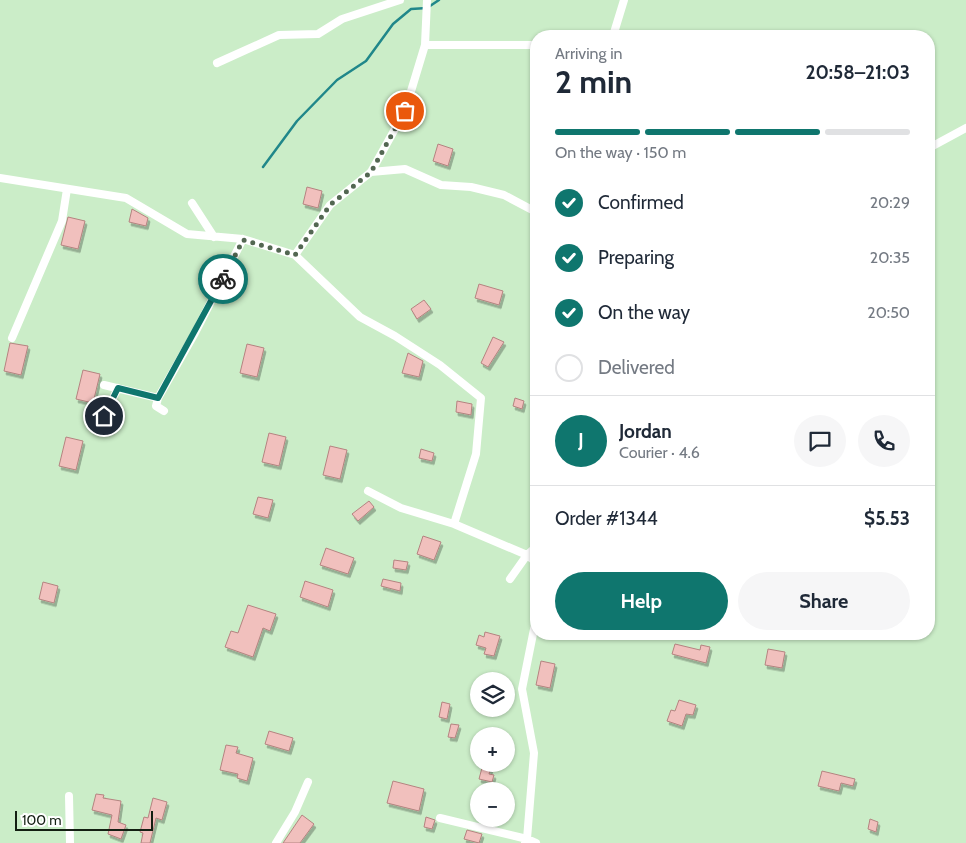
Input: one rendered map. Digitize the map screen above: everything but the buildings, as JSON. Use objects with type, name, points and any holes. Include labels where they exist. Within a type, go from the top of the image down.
[{"type":"street","points":[[217,63],[279,35],[318,34],[342,19],[400,0]]},
{"type":"street","points":[[295,255],[330,205],[371,172],[405,111],[425,45],[427,0]]},
{"type":"street","points":[[615,30],[624,0]]},
{"type":"street","points":[[425,45],[530,45]]},
{"type":"street","points":[[935,145],[966,128]]},
{"type":"street","points":[[371,172],[405,170],[442,185],[471,187],[504,195],[530,209]]},
{"type":"street","points":[[0,178],[126,198],[187,234],[243,240],[295,255],[360,317],[395,336],[440,365],[481,398],[476,454],[454,524]]},
{"type":"street","points":[[12,338],[62,221],[67,189]]},
{"type":"street","points":[[192,203],[214,237]]},
{"type":"street","points":[[164,410],[156,406],[158,398],[195,333],[243,240]]},
{"type":"street","points":[[104,385],[158,398]]},
{"type":"street","points":[[104,416],[118,388]]},
{"type":"street","points":[[368,491],[401,508],[454,524],[530,557]]},
{"type":"street","points":[[510,579],[530,552]]},
{"type":"street","points":[[526,841],[534,753],[522,689],[532,640]]},
{"type":"street","points":[[276,843],[296,812],[308,782]]},
{"type":"street","points":[[69,796],[70,843]]},
{"type":"street","points":[[440,818],[536,843]]},
{"type":"waterway","points":[[263,167],[297,121],[337,80],[366,61],[393,24],[411,9],[427,8],[439,0]]},
{"type":"way so far","points":[[223,279],[243,240],[295,255],[330,205],[371,172],[405,111]]},
{"type":"route","points":[[104,416],[118,388],[158,398],[223,279]]}]
